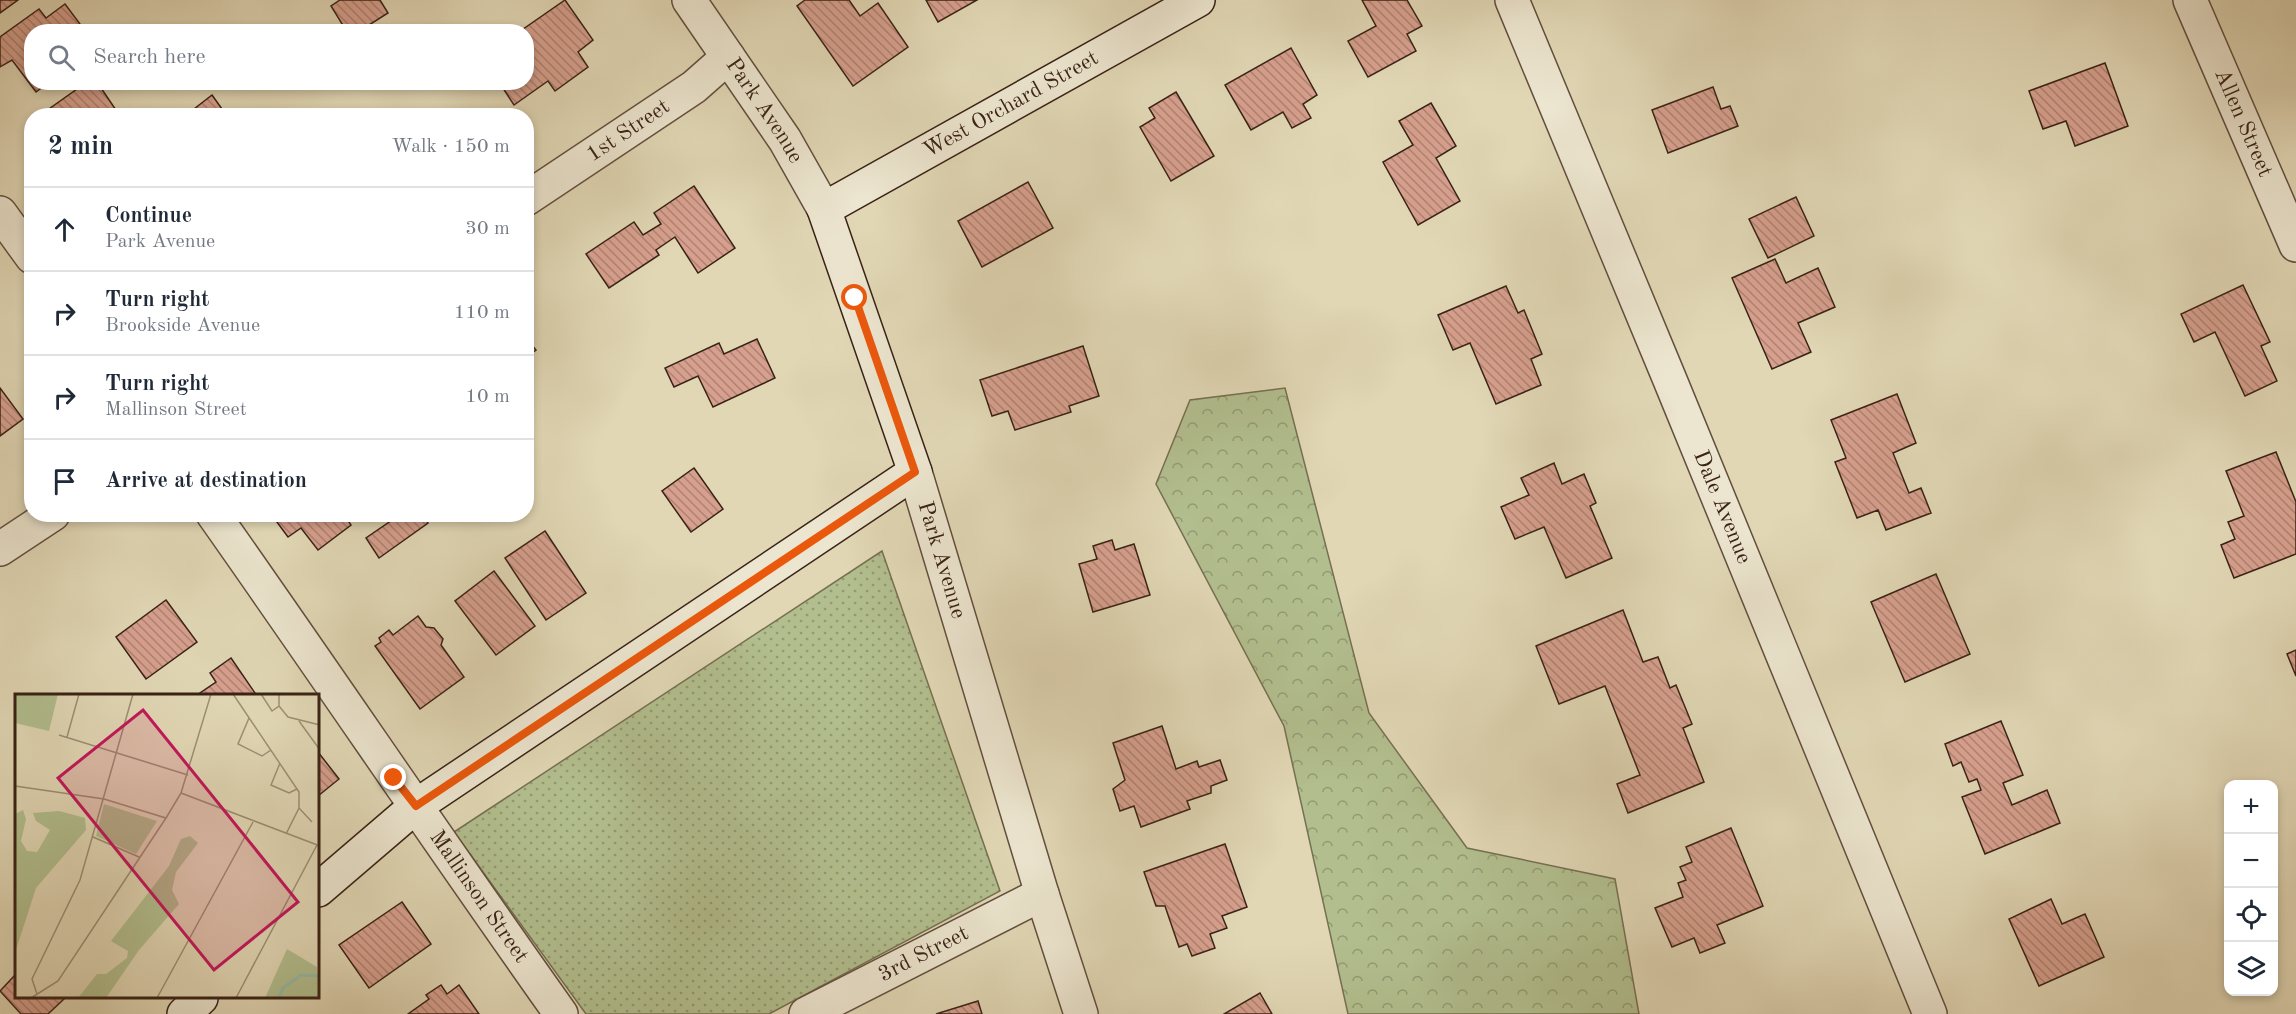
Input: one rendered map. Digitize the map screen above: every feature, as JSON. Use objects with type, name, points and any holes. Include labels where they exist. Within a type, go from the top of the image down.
[{"type":"street","name":"Park Avenue","points":[[688,0],[785,140],[824,209],[915,472],[1042,894],[1081,1014]]},
{"type":"street","name":"West Orchard Street","points":[[824,209],[1198,0]]},
{"type":"street","name":"Dale Avenue","points":[[1512,0],[1930,1014]]},
{"type":"street","name":"Allen Street","points":[[2190,0],[2296,245]]},
{"type":"street","name":"1st Street","points":[[534,195],[694,87],[728,57]]},
{"type":"street","points":[[0,213],[24,246]]},
{"type":"street","points":[[320,889],[416,806],[915,472]]},
{"type":"street","points":[[0,549],[41,522]]},
{"type":"street","name":"Mallinson Street","points":[[219,522],[326,674],[394,778],[561,1014]]},
{"type":"street","name":"3rd Street","points":[[806,1014],[1042,894]]},
{"type":"street","points":[[184,1014],[200,999]]},
{"type":"green space","points":[[1285,388],[1369,713],[1467,848],[1615,879],[1639,1014],[1348,1014],[1284,726],[1156,484],[1190,400]]},
{"type":"green space","points":[[882,551],[1000,891],[769,1014],[586,1014],[454,832]]},
{"type":"building","points":[[0,0],[18,0],[0,13]]},
{"type":"building","points":[[340,0],[380,0],[388,13],[371,24],[342,24],[331,6]]},
{"type":"building","points":[[565,0],[593,40],[578,52],[588,67],[555,91],[548,81],[514,105],[504,90],[534,90],[534,24],[530,24]]},
{"type":"building","points":[[805,0],[849,0],[860,16],[878,3],[908,47],[853,86],[797,6]]},
{"type":"building","points":[[926,0],[977,0],[938,22]]},
{"type":"building","points":[[1362,0],[1407,0],[1422,26],[1407,34],[1416,51],[1368,77],[1348,41],[1376,26]]},
{"type":"building","points":[[65,4],[80,24],[24,24],[24,76],[12,60],[0,67],[0,37],[39,9],[46,18]]},
{"type":"building","points":[[1291,48],[1317,95],[1303,104],[1311,118],[1292,128],[1283,112],[1251,130],[1225,85]]},
{"type":"building","points":[[2105,63],[2128,126],[2075,146],[2066,121],[2043,129],[2029,91]]},
{"type":"building","points":[[1713,87],[1721,109],[1730,106],[1738,126],[1668,153],[1652,110]]},
{"type":"building","points":[[76,90],[102,90],[115,108],[50,108]]},
{"type":"building","points":[[1176,92],[1214,156],[1171,181],[1140,127],[1155,118],[1149,108]]},
{"type":"building","points":[[212,95],[221,108],[195,108]]},
{"type":"building","points":[[1431,103],[1456,146],[1436,158],[1460,201],[1418,225],[1383,162],[1413,145],[1399,121]]},
{"type":"building","points":[[1028,182],[1053,228],[982,267],[958,221]]},
{"type":"building","points":[[694,186],[735,248],[698,273],[675,237],[656,250],[659,255],[609,288],[586,254],[634,222],[643,235],[661,224],[654,213]]},
{"type":"building","points":[[1796,197],[1814,236],[1768,258],[1749,219]]},
{"type":"building","points":[[1775,259],[1786,283],[1818,268],[1835,307],[1798,323],[1811,352],[1772,369],[1732,278]]},
{"type":"building","points":[[2243,285],[2270,342],[2261,346],[2277,381],[2245,396],[2215,332],[2194,342],[2181,314]]},
{"type":"building","points":[[1506,286],[1518,313],[1524,310],[1542,354],[1531,359],[1541,385],[1496,404],[1470,343],[1453,350],[1438,315]]},
{"type":"building","points":[[757,339],[775,378],[713,407],[698,376],[674,387],[665,368],[719,343],[724,354]]},
{"type":"building","points":[[1083,346],[1099,396],[1069,406],[1071,412],[1015,430],[1008,411],[992,416],[980,380]]},
{"type":"building","points":[[0,388],[23,419],[0,436]]},
{"type":"building","points":[[1897,394],[1916,443],[1893,453],[1909,493],[1921,488],[1931,513],[1886,530],[1878,510],[1857,518],[1835,462],[1846,458],[1831,420]]},
{"type":"building","points":[[2276,452],[2296,502],[2296,554],[2234,578],[2221,545],[2235,539],[2228,522],[2244,516],[2226,471]]},
{"type":"building","points":[[1554,463],[1562,484],[1584,474],[1596,503],[1590,506],[1612,558],[1566,578],[1544,527],[1515,539],[1501,507],[1529,495],[1521,478]]},
{"type":"building","points":[[694,468],[723,509],[691,532],[662,491]]},
{"type":"building","points":[[277,522],[349,522],[351,525],[318,550],[301,528],[288,537]]},
{"type":"building","points":[[389,522],[428,523],[379,558],[366,538]]},
{"type":"building","points":[[545,531],[586,593],[546,620],[505,558]]},
{"type":"building","points":[[1112,540],[1115,550],[1134,544],[1150,595],[1093,612],[1079,564],[1097,559],[1093,546]]},
{"type":"building","points":[[494,571],[535,626],[496,655],[455,601]]},
{"type":"building","points":[[1936,574],[1970,654],[1905,682],[1871,602]]},
{"type":"building","points":[[166,600],[197,642],[146,679],[116,637]]},
{"type":"building","points":[[1623,610],[1643,662],[1658,657],[1670,688],[1676,685],[1692,724],[1683,728],[1704,782],[1628,813],[1617,784],[1640,775],[1605,686],[1559,704],[1536,646]]},
{"type":"building","points":[[418,616],[426,627],[434,628],[443,639],[441,645],[464,677],[420,709],[375,646],[381,642],[379,638],[389,630],[393,635]]},
{"type":"building","points":[[2296,650],[2296,676],[2287,654]]},
{"type":"building","points":[[231,658],[256,694],[201,694],[216,682],[210,673]]},
{"type":"building","points":[[2001,721],[2023,775],[2003,783],[2012,805],[2047,790],[2060,823],[1985,854],[1962,797],[1981,790],[1977,779],[1969,782],[1961,762],[1953,766],[1945,744]]},
{"type":"building","points":[[1162,726],[1176,769],[1197,761],[1199,767],[1220,760],[1227,780],[1211,786],[1211,793],[1187,801],[1190,809],[1141,827],[1134,806],[1120,811],[1113,789],[1125,780],[1113,743]]},
{"type":"building","points":[[320,755],[339,779],[320,794]]},
{"type":"building","points":[[1731,828],[1763,906],[1717,925],[1725,943],[1700,953],[1694,938],[1672,947],[1655,908],[1683,897],[1678,883],[1686,880],[1680,867],[1692,862],[1686,847]]},
{"type":"building","points":[[1225,844],[1247,907],[1222,916],[1227,928],[1210,934],[1215,948],[1192,956],[1187,944],[1179,947],[1165,906],[1156,906],[1144,872]]},
{"type":"building","points":[[2051,899],[2062,924],[2085,914],[2104,957],[2039,986],[2009,919]]},
{"type":"building","points":[[402,902],[431,944],[369,988],[339,945]]},
{"type":"building","points":[[15,975],[15,999],[64,999],[48,1014],[21,1014],[0,991]]},
{"type":"building","points":[[441,985],[447,994],[459,985],[479,1014],[408,1014],[429,999],[426,995]]},
{"type":"building","points":[[1260,993],[1272,1014],[1224,1014]]},
{"type":"building","points":[[978,1001],[982,1014],[936,1014]]},
{"type":"route","points":[[394,778],[416,806],[915,472],[855,298]]}]
